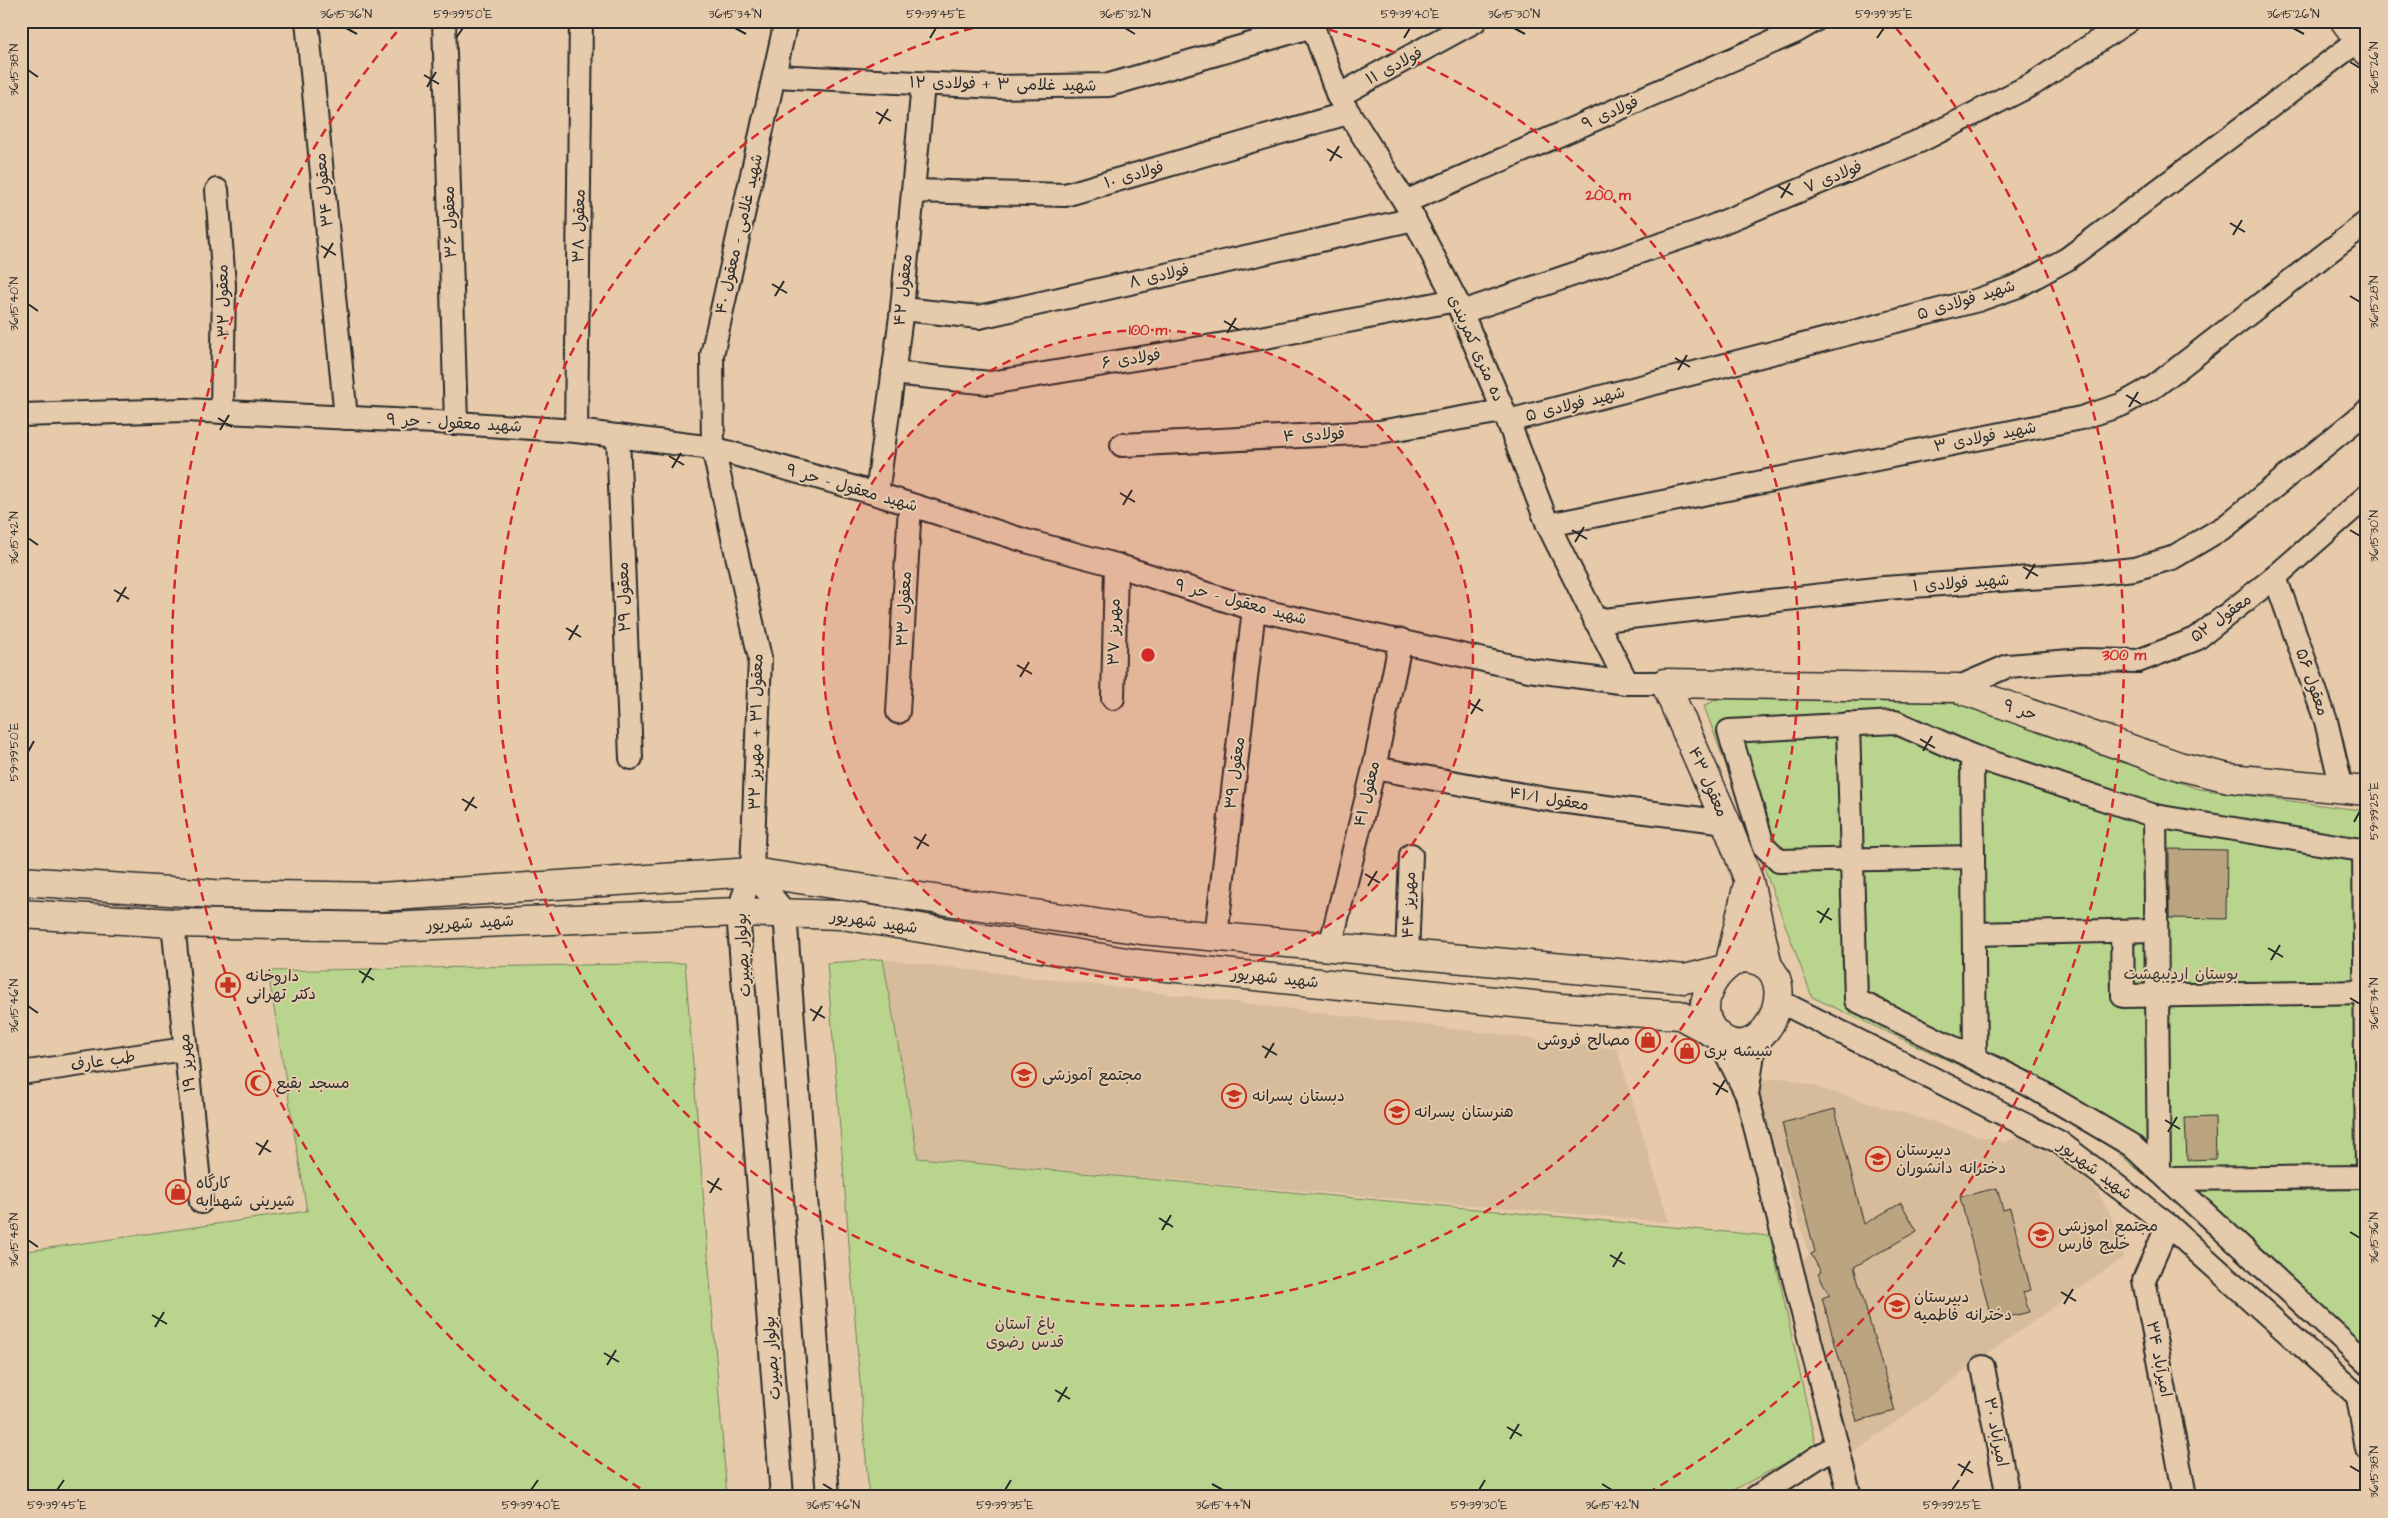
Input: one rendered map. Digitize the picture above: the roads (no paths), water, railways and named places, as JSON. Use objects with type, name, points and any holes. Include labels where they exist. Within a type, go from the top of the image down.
[{"type":"street","name":"معقول ۳۴","points":[[307,21],[346,418]]},
{"type":"street","name":"معقول ۳۶","points":[[444,21],[456,422]]},
{"type":"street","name":"معقول ۳۸","points":[[576,431],[581,21]]},
{"type":"street","name":"شهید غلامی - معقول ۴۰","points":[[713,448],[712,355],[786,21]]},
{"type":"street","name":"فولادی ۱۱","points":[[1343,104],[1475,21]]},
{"type":"street","name":"فولادی ۹","points":[[1409,211],[1795,32],[1814,21]]},
{"type":"street","name":"فولادی ۷","points":[[1459,306],[1704,230],[1922,140],[2033,84],[2128,21]]},
{"type":"street","name":"شهید غلامی ۳ + فولادی ۱۲","points":[[774,76],[998,87],[1109,85],[1312,23]]},
{"type":"street","name":"ده متری کمربندی","points":[[1312,23],[1343,104],[1409,211],[1459,306],[1506,416],[1548,525],[1627,683]]},
{"type":"street","name":"شهید فولادی ۵","points":[[1506,416],[1978,300],[2018,286],[2067,259],[2357,37]]},
{"type":"street","name":"معقول ۴۲","points":[[877,494],[902,309],[923,84]]},
{"type":"street","name":"فولادی ۱۰","points":[[913,191],[1065,195],[1343,104]]},
{"type":"street","name":"معقول ۳۲","points":[[217,190],[224,285],[222,412]]},
{"type":"street","name":"فولادی ۸","points":[[902,309],[979,316],[1409,211]]},
{"type":"street","name":"شهید فولادی ۳","points":[[1548,525],[2081,418],[2121,405],[2155,386],[2367,222]]},
{"type":"street","name":"فولادی ۶","points":[[893,373],[990,383],[1459,306]]},
{"type":"street","name":"شهید معقول - حر ۹","points":[[21,414],[185,410],[456,422],[576,431],[713,448],[877,494],[1026,541],[1116,565],[1254,609],[1401,640],[1529,670],[1627,683],[1665,683]]},
{"type":"street","name":"شهید فولادی ۱","points":[[1595,621],[1884,588],[2134,569],[2172,558],[2226,526],[2366,414]]},
{"type":"street","name":"فولادی ۴","points":[[1122,445],[1379,432],[1506,416]]},
{"type":"street","name":"معقول ۲۹","points":[[618,436],[631,758]]},
{"type":"street","name":"معقول ۳۱ + مهریز ۳۲","points":[[713,448],[760,658],[752,872]]},
{"type":"street","name":"معقول ۵۲","points":[[1957,688],[2008,666],[2083,660],[2138,661],[2196,639],[2275,577],[2367,496]]},
{"type":"street","name":"معقول ۳۳","points":[[898,712],[910,505]]},
{"type":"street","name":"مهریز ۳۷","points":[[1112,698],[1116,565]]},
{"type":"street","name":"معقول ۵۶","points":[[2275,577],[2326,721],[2355,790]]},
{"type":"street","name":"معقول ۳۹","points":[[1216,937],[1254,609]]},
{"type":"street","name":"معقول ۴۱","points":[[1330,947],[1374,768],[1401,640]]},
{"type":"street","name":"حر ۹","points":[[1665,683],[1957,688],[2187,768],[2229,778],[2355,790]]},
{"type":"street","name":"معقول ۴۳","points":[[1665,683],[1726,822],[1749,882],[1768,966]]},
{"type":"street","points":[[1973,857],[1779,861],[1762,845],[1729,730],[1895,722],[1972,756],[2155,816],[2366,851],[2367,1169]]},
{"type":"street","points":[[1848,724],[1856,1000],[2031,1086],[2131,1145],[2367,1363]]},
{"type":"street","points":[[1972,756],[1975,1058]]},
{"type":"street","name":"معقول ۴۱/۱","points":[[1374,768],[1551,800],[1726,822]]},
{"type":"street","points":[[2155,816],[2157,996],[2164,1175]]},
{"type":"street","name":"مهریز ۴۴","points":[[1407,955],[1411,855]]},
{"type":"street","name":"شهید شهریور","points":[[21,880],[214,894],[380,897],[627,878],[752,872],[1142,930],[1407,955],[1685,978],[1725,966]]},
{"type":"street","name":"بولوار بصیرت","points":[[752,872],[738,912],[782,1497]]},
{"type":"street","points":[[752,872],[785,913],[828,1497]]},
{"type":"street","points":[[1725,966],[1749,882]]},
{"type":"street","name":"شهید شهریور","points":[[21,914],[172,923],[388,927],[738,912],[842,916],[1138,964],[1562,1008],[1680,1015],[1717,1035]]},
{"type":"street","name":"مهریز ۱۹","points":[[172,923],[200,1202]]},
{"type":"street","points":[[1974,934],[2156,930]]},
{"type":"street","points":[[2122,931],[2123,996],[2366,992]]},
{"type":"street","points":[[1717,1035],[1728,1043],[1742,1044],[1755,1039],[1772,1022],[1779,1001],[1775,977],[1768,966],[1756,958],[1742,958],[1725,966],[1712,979],[1705,1000],[1709,1024],[1717,1035],[1747,1095],[1850,1497]]},
{"type":"street","name":"شهید شهریور","points":[[1779,1001],[2059,1142],[2168,1225],[2362,1400]]},
{"type":"street","points":[[1747,1095],[1755,1039]]},
{"type":"street","name":"طب عارف","points":[[21,1073],[185,1049]]},
{"type":"street","points":[[2164,1175],[2367,1177]]},
{"type":"street","name":"امیرآباد ۳۴","points":[[2168,1225],[2144,1280],[2185,1497]]},
{"type":"street","name":"امیرآباد ۳۰","points":[[1983,1367],[2008,1497]]},
{"type":"street","points":[[2362,1400],[2367,1448]]},
{"type":"street","points":[[1756,1497],[1837,1445]]},
{"type":"place","name":"داروخانه دکتر تهرانی","points":[[228,985]]},
{"type":"place","name":"مصالح فروشی","points":[[1648,1040]]},
{"type":"place","name":"شیشه بری","points":[[1687,1051]]},
{"type":"place","name":"مجتمع آموزشی","points":[[1024,1075]]},
{"type":"place","name":"مسجد بقیع","points":[[258,1083]]},
{"type":"place","name":"دبستان پسرانه","points":[[1234,1096]]},
{"type":"place","name":"هنرستان پسرانه","points":[[1397,1112]]},
{"type":"place","name":"دبیرستان دخترانه دانشوران","points":[[1878,1159]]},
{"type":"place","name":"کارگاه شیرینی شهدابه","points":[[178,1192]]},
{"type":"place","name":"مجتمع اموزشی خلیج فارس","points":[[2041,1235]]},
{"type":"place","name":"دبیرستان دخترانه فاطمیه","points":[[1897,1306]]},
{"type":"park label","name":"بوستان اردیبهشت","points":[[2181,974]]},
{"type":"park label","name":"باغ آستان قدس رضوی","points":[[1025,1333]]}]
